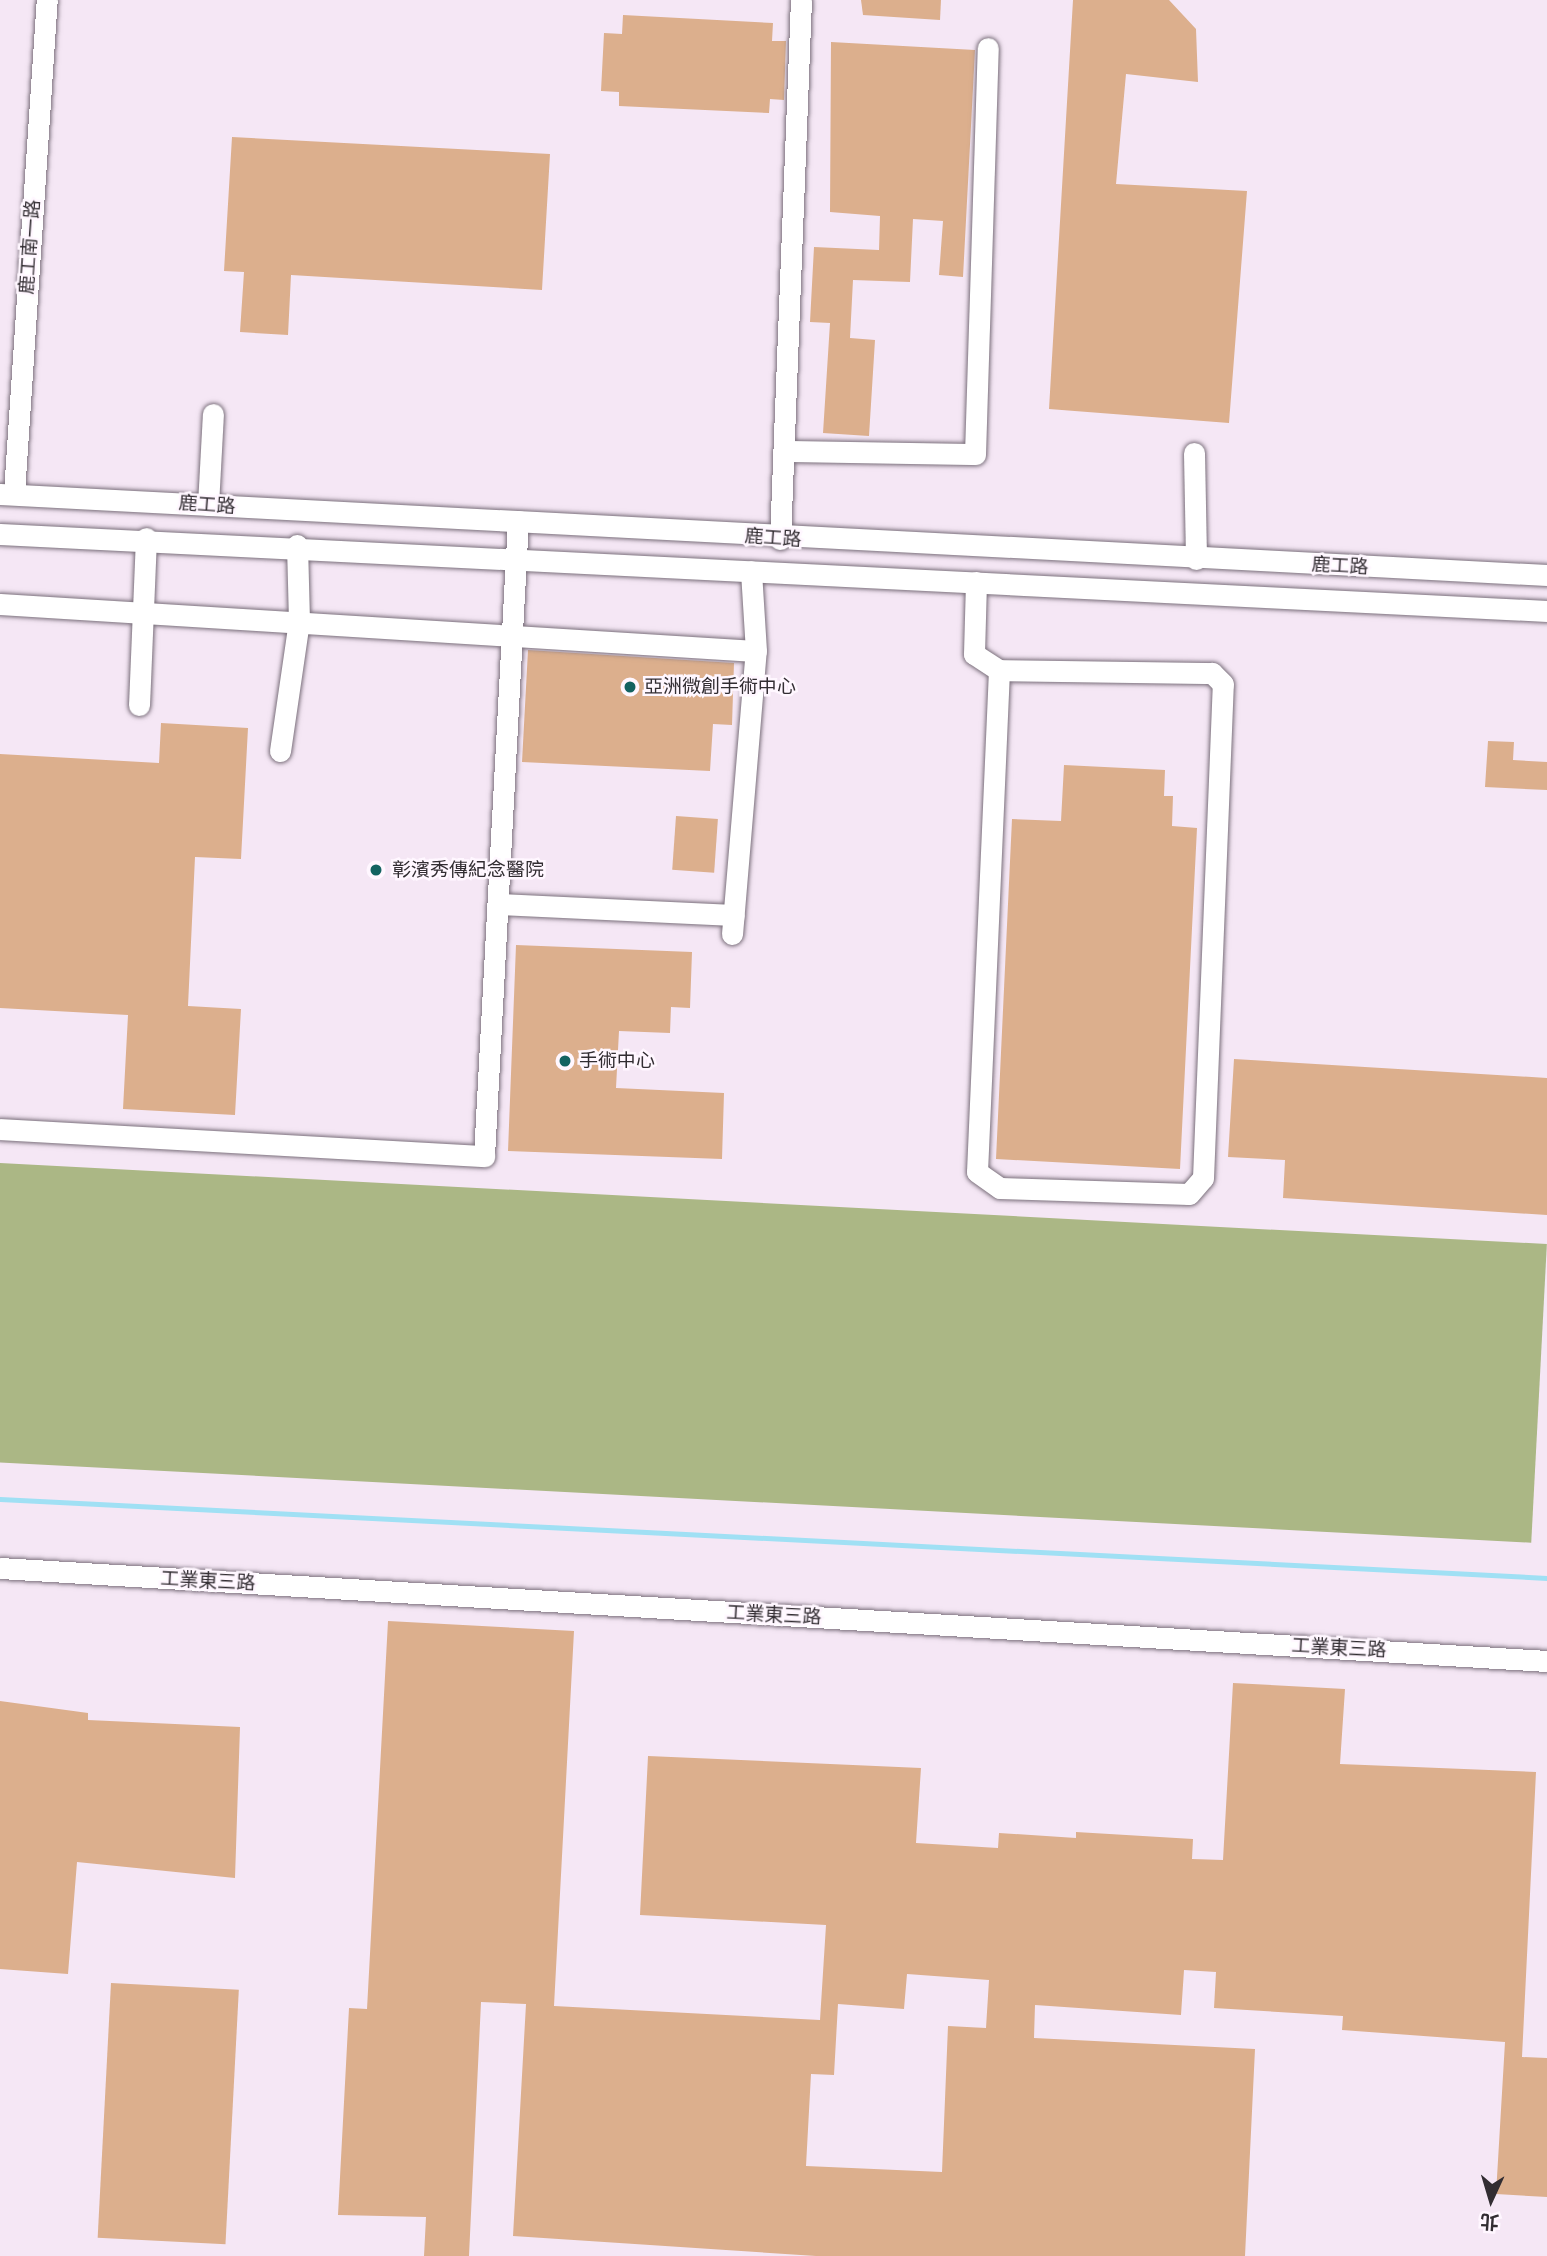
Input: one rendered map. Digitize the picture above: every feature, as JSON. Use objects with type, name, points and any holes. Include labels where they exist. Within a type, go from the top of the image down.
[{"type":"street","name":"鹿工南一路","points":[[7,494],[47,0]]},
{"type":"street","points":[[780,539],[801,0]]},
{"type":"street","points":[[785,451],[975,454],[988,48]]},
{"type":"street","points":[[208,505],[213,414]]},
{"type":"street","points":[[1194,453],[1196,559]]},
{"type":"street","name":"鹿工路","points":[[7,494],[518,521],[780,539],[1547,575]]},
{"type":"street","points":[[0,1129],[484,1156],[518,521]]},
{"type":"street","name":"鹿工路","points":[[1,534],[297,545],[514,559],[1547,611]]},
{"type":"street","points":[[139,705],[146,613],[146,538]]},
{"type":"street","points":[[280,751],[299,621],[297,545]]},
{"type":"street","points":[[499,904],[733,924],[736,830],[746,817],[756,651],[751,571]]},
{"type":"street","points":[[976,582],[974,654],[999,670],[1212,673],[1223,684],[1203,1178],[1189,1194],[1000,1188],[977,1172],[999,670]]},
{"type":"street","points":[[0,604],[512,633],[756,651]]},
{"type":"street","name":"工業東三路","points":[[0,1568],[1547,1661]]},
{"type":"green space","points":[[0,1163],[1547,1244],[1531,1543],[0,1462]]},
{"type":"building","points":[[861,0],[941,0],[940,20],[863,15]]},
{"type":"building","points":[[1073,0],[1169,0],[1196,29],[1198,82],[1126,74],[1116,184],[1247,191],[1229,423],[1049,409]]},
{"type":"building","points":[[623,15],[773,23],[772,41],[786,41],[784,100],[770,99],[769,113],[619,106],[619,92],[601,91],[604,33],[622,34]]},
{"type":"building","points":[[831,42],[975,50],[963,277],[939,275],[943,221],[913,219],[910,282],[853,280],[850,338],[875,340],[869,436],[823,433],[830,323],[810,322],[814,247],[879,250],[880,216],[830,212]]},
{"type":"building","points":[[232,137],[550,154],[542,290],[291,275],[288,335],[240,332],[244,272],[224,271]]},
{"type":"building","name":"亞洲微創手術中心","points":[[528,650],[734,663],[732,725],[713,724],[710,771],[522,762]]},
{"type":"building","points":[[161,723],[248,728],[241,859],[195,857],[188,1006],[241,1009],[235,1115],[123,1109],[128,1015],[0,1008],[0,754],[159,763]]},
{"type":"building","points":[[1488,741],[1514,742],[1513,760],[1547,762],[1547,790],[1485,787]]},
{"type":"building","points":[[1064,765],[1165,770],[1164,796],[1173,796],[1172,826],[1197,828],[1180,1169],[996,1159],[1012,819],[1061,821]]},
{"type":"building","points":[[676,816],[718,819],[714,873],[672,870]]},
{"type":"building","name":"手術中心","points":[[516,945],[692,952],[690,1008],[671,1007],[670,1033],[619,1031],[616,1088],[724,1093],[722,1159],[508,1151]]},
{"type":"building","points":[[1234,1059],[1547,1078],[1547,1215],[1283,1198],[1285,1160],[1228,1157]]},
{"type":"building","points":[[388,1621],[574,1631],[554,2006],[820,2020],[826,1925],[640,1915],[648,1756],[921,1768],[916,1843],[998,1848],[999,1833],[1076,1838],[1076,1832],[1193,1839],[1192,1859],[1223,1860],[1233,1683],[1345,1689],[1340,1764],[1536,1772],[1522,2057],[1547,2058],[1547,2197],[1496,2194],[1505,2042],[1342,2030],[1343,2016],[1214,2008],[1216,1972],[1184,1970],[1181,2015],[1035,2005],[1034,2038],[1255,2049],[1245,2256],[816,2256],[513,2236],[526,2004],[481,2002],[469,2256],[424,2256],[426,2217],[338,2215],[349,2008],[367,2009]],"holes":[[[907,1974],[989,1980],[986,2028],[948,2026],[942,2172],[806,2166],[811,2074],[834,2075],[838,2004],[904,2009]]]},
{"type":"building","points":[[0,1701],[88,1713],[88,1720],[240,1727],[235,1878],[77,1862],[68,1974],[0,1969]]},
{"type":"building","points":[[111,1983],[239,1990],[225,2244],[98,2238]]},
{"type":"waterway","points":[[0,1499],[1547,1578]]},
{"type":"place","name":"亞洲微創手術中心","points":[[630,687]]},
{"type":"place","name":"彰濱秀傳紀念醫院","points":[[376,870]]},
{"type":"place","name":"手術中心","points":[[565,1061]]}]
